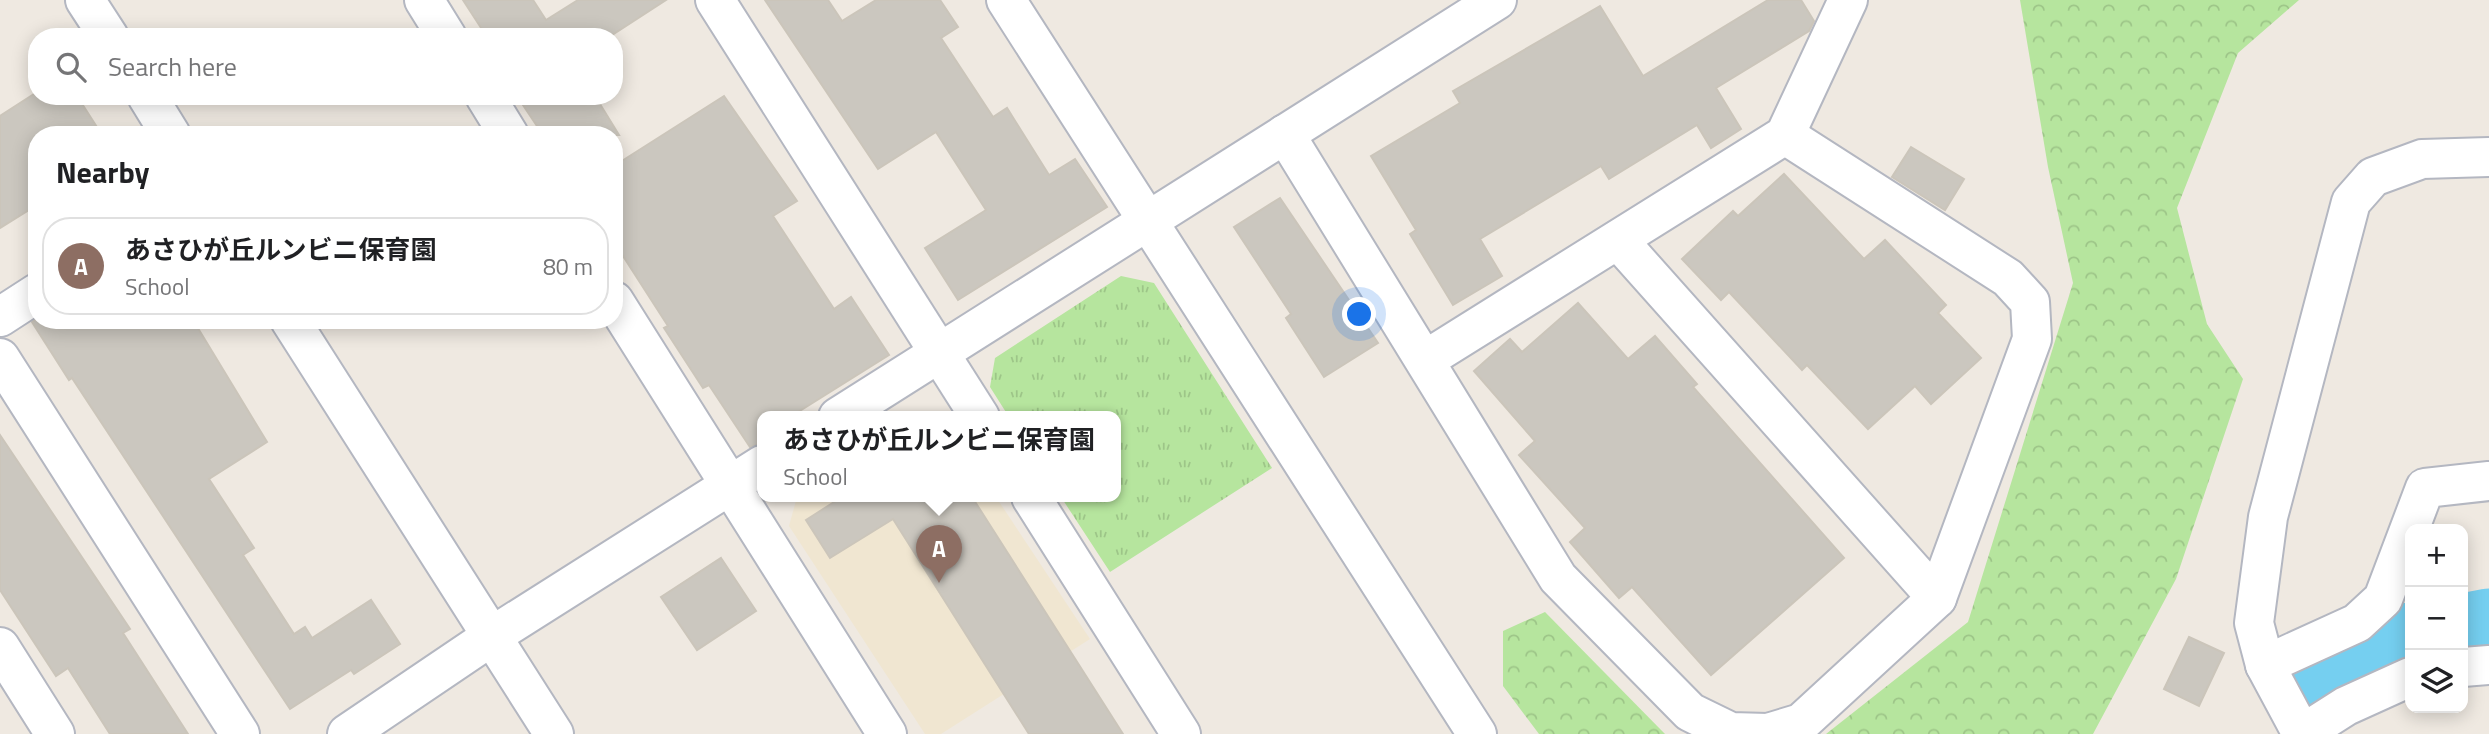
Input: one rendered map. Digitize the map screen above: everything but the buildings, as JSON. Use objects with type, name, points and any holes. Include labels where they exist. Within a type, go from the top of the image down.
[{"type":"street","points":[[85,0],[103,28]]},
{"type":"street","points":[[424,0],[441,28]]},
{"type":"street","points":[[715,0],[976,411]]},
{"type":"street","points":[[1006,0],[1477,734]]},
{"type":"street","points":[[847,411],[1497,0]]},
{"type":"street","points":[[1425,360],[1785,135],[1848,0]]},
{"type":"street","points":[[153,105],[166,126]]},
{"type":"street","points":[[491,105],[503,126]]},
{"type":"street","points":[[1285,134],[1558,578],[1690,712],[1731,732],[1768,733],[1801,723],[1937,598],[2032,339],[2030,302],[2008,278],[1785,135]]},
{"type":"street","points":[[2405,679],[2346,706],[2302,734],[2265,665],[2253,623],[2269,517],[2351,202],[2373,177],[2422,159],[2489,157]]},
{"type":"street","points":[[1618,240],[1937,598]]},
{"type":"street","points":[[0,317],[28,299]]},
{"type":"street","points":[[623,315],[887,734]]},
{"type":"street","points":[[296,329],[554,734]]},
{"type":"street","points":[[0,358],[240,734]]},
{"type":"street","points":[[347,734],[492,636],[757,468]]},
{"type":"street","points":[[2265,665],[2357,623],[2383,600],[2425,488],[2489,481]]},
{"type":"street","points":[[1034,502],[1181,734]]},
{"type":"street","points":[[0,647],[55,734]]},
{"type":"street","points":[[2468,667],[2489,665]]},
{"type":"shaded area","points":[[796,502],[999,502],[1090,639],[941,734],[925,734],[789,526]]},
{"type":"green space","points":[[2020,0],[2299,0],[2238,53],[2177,208],[2207,324],[2243,379],[2176,579],[2093,734],[1826,734],[1968,622],[2073,283],[2048,167]]},
{"type":"green space","points":[[1121,276],[1154,283],[1272,468],[1110,572],[1064,502],[1121,502],[1121,411],[1005,411],[990,387],[995,358]]},
{"type":"green space","points":[[1545,612],[1665,734],[1539,734],[1503,686],[1503,631]]},
{"type":"waterway","points":[[2468,632],[2489,628]]},
{"type":"waterway","points":[[2313,686],[2376,648],[2405,643]]},
{"type":"place","name":"あさひが丘ルンビニ保育園","points":[[939,583]]}]
